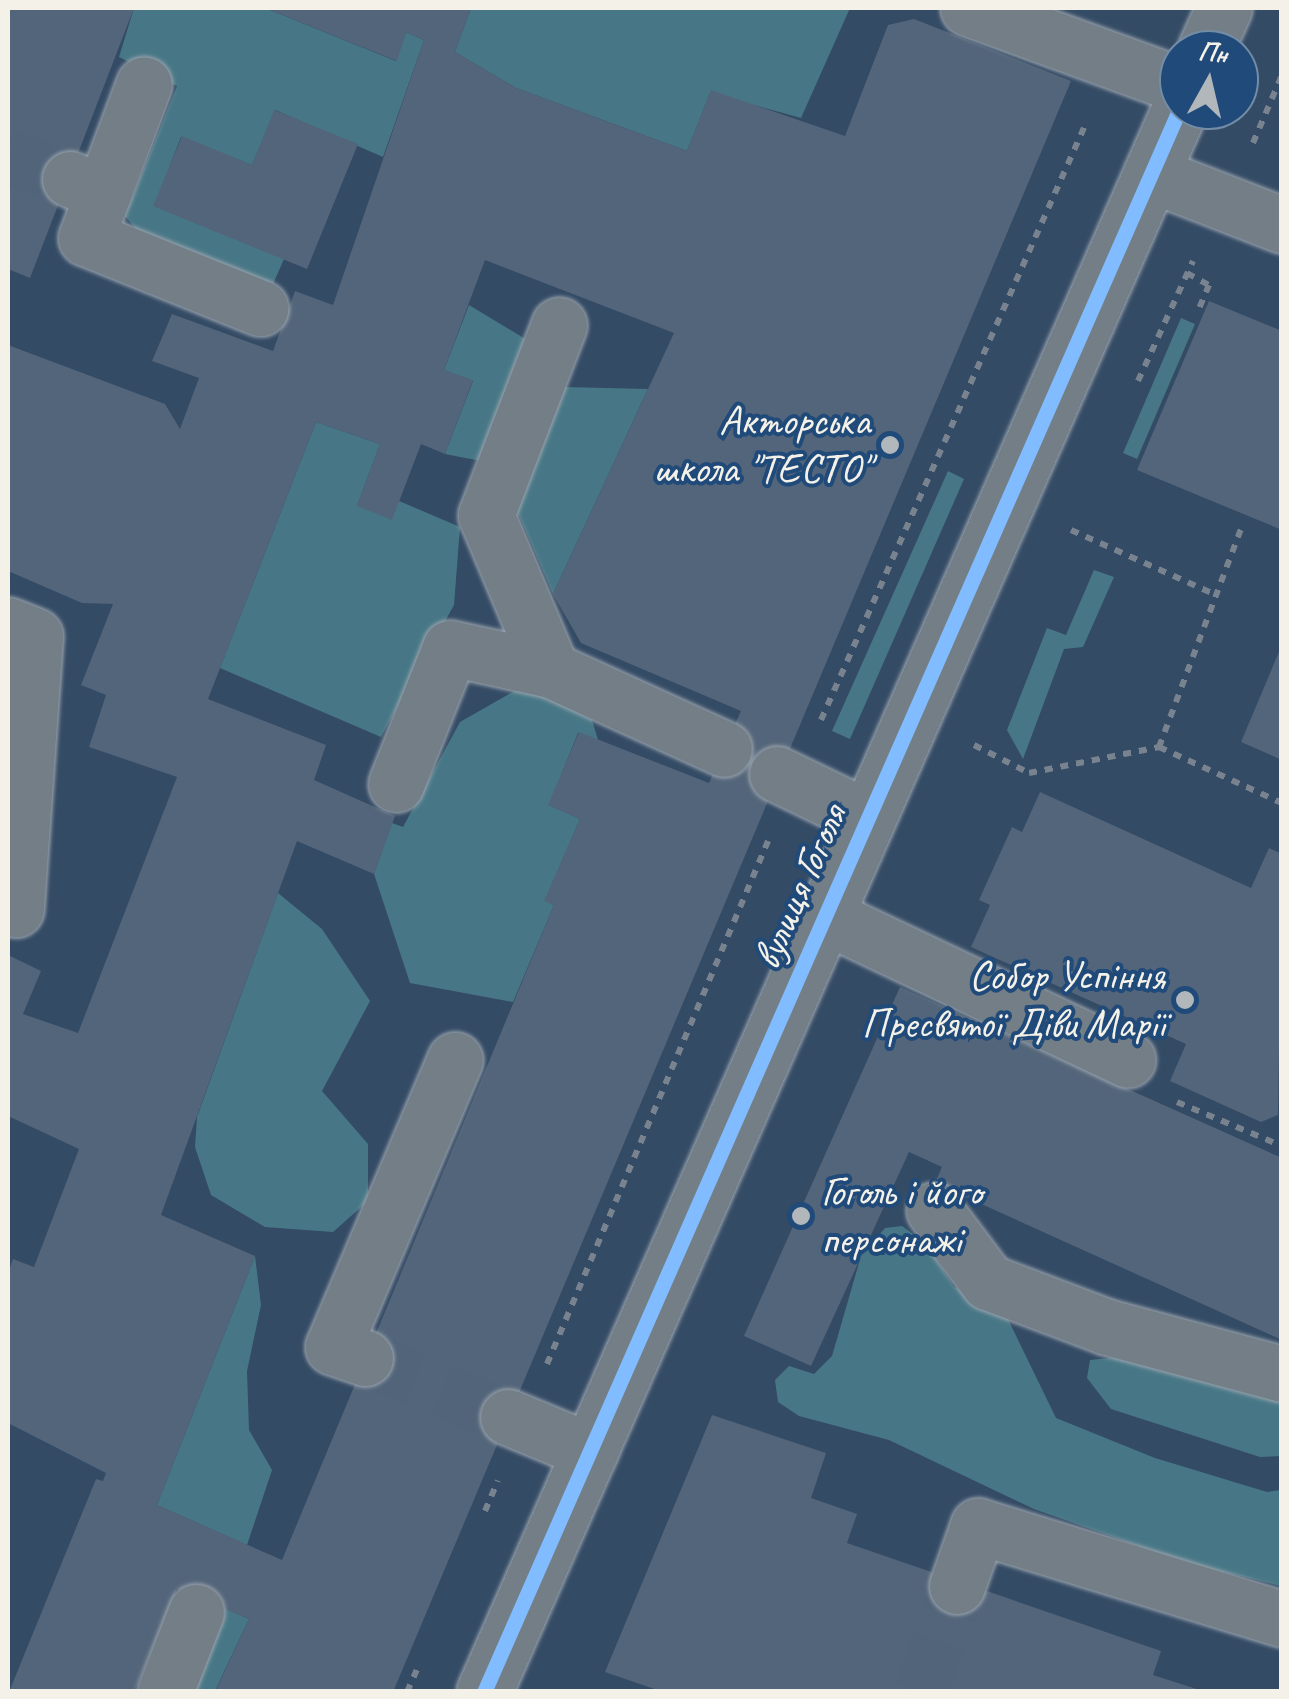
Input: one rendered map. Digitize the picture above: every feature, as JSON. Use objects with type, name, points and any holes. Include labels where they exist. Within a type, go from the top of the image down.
[{"type":"street","points":[[968,8],[1159,78]]},
{"type":"street","points":[[144,84],[86,186],[86,238],[260,308]]},
{"type":"street","name":"вулиця Гоголя","points":[[484,1692],[1170,130]]},
{"type":"street","points":[[1150,174],[1282,225]]},
{"type":"street","points":[[551,670],[486,515],[559,325]]},
{"type":"street","points":[[8,626],[35,636],[16,909]]},
{"type":"street","points":[[396,784],[450,648],[551,670],[724,749]]},
{"type":"street","points":[[776,774],[868,818]]},
{"type":"street","points":[[825,916],[1128,1060]]},
{"type":"street","points":[[364,1358],[333,1347],[455,1060]]},
{"type":"street","points":[[934,1210],[988,1282],[1107,1327],[1282,1374]]},
{"type":"street","points":[[508,1417],[590,1451]]},
{"type":"street","points":[[957,1586],[978,1526],[1282,1619]]},
{"type":"street","points":[[165,1692],[196,1612]]},
{"type":"path","points":[[1248,153],[1282,75]]},
{"type":"path","points":[[1187,273],[1209,284],[1197,313]]},
{"type":"path","points":[[1159,747],[1243,523]]},
{"type":"path","points":[[1071,530],[1216,596]]},
{"type":"path","points":[[974,744],[1030,774],[1159,747],[1282,803]]},
{"type":"path","points":[[1128,1060],[1158,1094],[1282,1146]]},
{"type":"shaded area","points":[[134,8],[265,8],[396,61],[406,32],[424,40],[383,157],[275,110],[252,165],[181,137],[154,206],[284,259],[273,284],[141,235],[125,216],[177,86],[119,57]]},
{"type":"shaded area","points":[[471,8],[850,8],[801,118],[710,93],[687,151],[516,88],[455,52]]},
{"type":"shaded area","points":[[469,305],[532,343],[486,462],[445,454],[473,381],[444,370]]},
{"type":"shaded area","points":[[1181,318],[1195,324],[1137,459],[1123,453]]},
{"type":"shaded area","points":[[564,387],[648,389],[553,594],[517,511]]},
{"type":"shaded area","points":[[316,422],[380,444],[357,506],[399,501],[460,527],[454,605],[381,737],[220,668]]},
{"type":"shaded area","points":[[948,471],[964,479],[850,739],[832,731]]},
{"type":"shaded area","points":[[1094,570],[1114,577],[1083,647],[1064,649],[1023,759],[1007,730],[1047,628],[1066,635]]},
{"type":"shaded area","points":[[525,685],[592,720],[598,740],[578,733],[549,805],[580,819],[545,900],[554,905],[513,1002],[410,983],[374,874],[392,823],[403,827],[460,722]]},
{"type":"shaded area","points":[[278,893],[322,929],[370,1001],[322,1091],[368,1144],[368,1201],[333,1232],[265,1227],[211,1195],[195,1147],[197,1117]]},
{"type":"shaded area","points":[[902,1226],[925,1243],[954,1287],[1004,1311],[1056,1418],[1155,1458],[1267,1492],[1281,1490],[1281,1586],[1187,1563],[1034,1509],[889,1440],[799,1416],[778,1402],[775,1380],[789,1366],[814,1374],[832,1356],[861,1256],[885,1228]]},
{"type":"shaded area","points":[[255,1256],[261,1305],[247,1371],[249,1430],[272,1470],[247,1545],[157,1505]]},
{"type":"shaded area","points":[[1118,1357],[1281,1398],[1281,1456],[1260,1457],[1111,1409],[1087,1378],[1090,1360]]},
{"type":"shaded area","points":[[217,1605],[249,1619],[215,1691],[173,1692]]},
{"type":"building","points":[[8,8],[134,8],[30,278],[8,269]]},
{"type":"building","points":[[265,8],[471,8],[455,52],[516,88],[687,151],[711,90],[845,136],[888,25],[914,19],[1071,81],[393,1692],[215,1692],[249,1619],[177,1589],[134,1692],[9,1692],[96,1479],[103,1481],[106,1473],[8,1423],[8,1273],[13,1259],[34,1267],[79,1149],[8,1116],[8,955],[41,971],[23,1014],[78,1033],[177,777],[89,747],[106,695],[81,685],[113,604],[82,603],[8,571],[8,345],[165,404],[180,429],[199,378],[152,361],[172,314],[273,351],[295,291],[333,305],[424,40],[406,32],[397,61]],"holes":[[[485,260],[674,333],[553,594],[581,643],[741,711],[709,783],[579,732],[548,805],[580,819],[544,901],[554,905],[282,1560],[157,1505],[255,1256],[161,1215],[297,841],[374,874],[395,816],[314,780],[326,745],[208,699],[316,422],[380,444],[357,506],[392,520],[421,444],[445,454],[473,380],[444,370]]]},
{"type":"building","points":[[274,110],[358,144],[307,269],[153,206],[182,136],[252,165]]},
{"type":"building","points":[[1209,301],[1282,331],[1282,530],[1137,470]]},
{"type":"building","points":[[1282,647],[1282,760],[1241,742]]},
{"type":"building","name":"Собор Успіння Пресвятої Діви Марії","points":[[1040,792],[1251,888],[1269,848],[1282,854],[1278,1115],[1261,1122],[1170,1081],[1186,1044],[971,947],[990,905],[979,900],[1012,827],[1022,832]]},
{"type":"building","points":[[900,987],[1282,1158],[1282,1340],[935,1183],[942,1167],[909,1152],[811,1366],[744,1336]]},
{"type":"building","points":[[712,1415],[826,1453],[811,1498],[857,1514],[847,1543],[1161,1651],[1153,1675],[1206,1692],[663,1692],[605,1672]]},
{"type":"tunnel","points":[[8,156],[70,179]]},
{"type":"tunnel","points":[[365,1358],[508,1417]]},
{"type":"tunnel","points":[[921,1692],[957,1586]]},
{"type":"cycle path","points":[[484,1692],[1170,130]]},
{"type":"place","name":"Акторська школа \"ТЕСТО\"","points":[[890,445]]},
{"type":"place","name":"Собор Успіння Пресвятої Діви Марії","points":[[1185,1000]]},
{"type":"place","name":"Гоголь і його персонажі","points":[[801,1216]]}]
